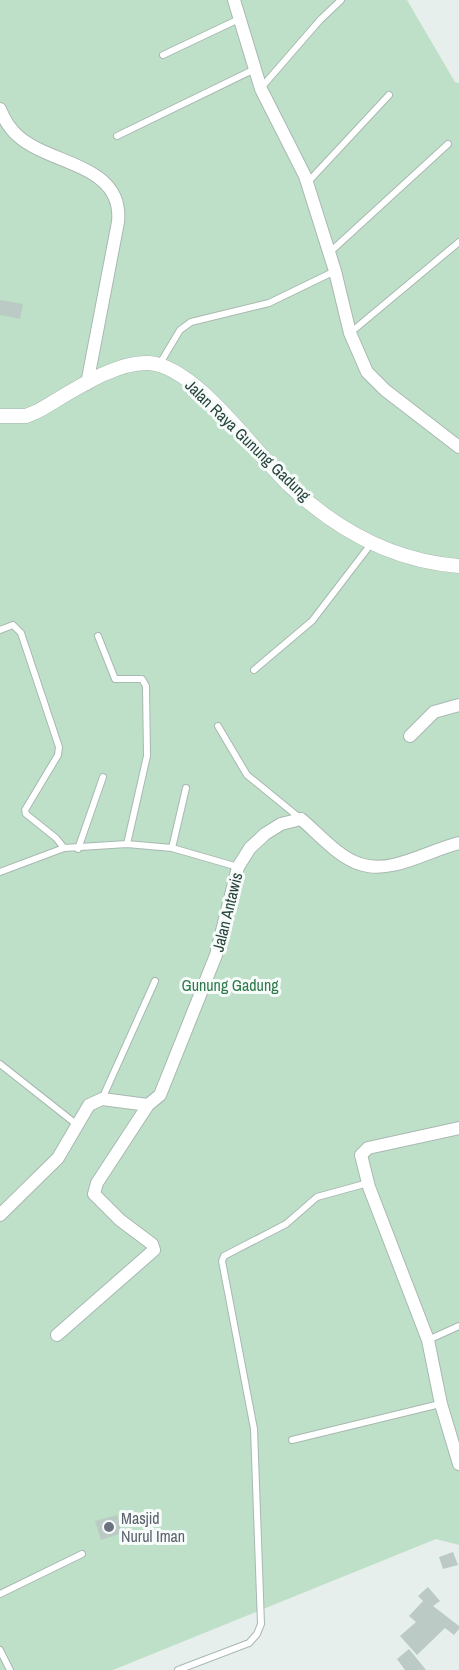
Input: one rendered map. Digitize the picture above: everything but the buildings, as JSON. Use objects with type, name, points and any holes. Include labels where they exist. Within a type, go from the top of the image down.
[{"type":"street","points":[[234,0],[261,89],[307,183],[329,253],[350,333],[367,372],[459,446]]},
{"type":"street","points":[[0,109],[19,137],[91,172],[106,185],[116,201],[118,222],[87,384]]},
{"type":"street","name":"Jalan Raya Gunung Gadung","points":[[0,416],[26,416],[125,366],[138,363],[159,365],[178,372],[216,405],[291,487],[352,534],[407,558],[459,566]]},
{"type":"street","points":[[410,736],[434,712],[459,705]]},
{"type":"street","points":[[301,819],[351,860],[370,866],[392,864],[459,843]]},
{"type":"street","name":"Jalan Antawis","points":[[57,1335],[154,1250],[152,1244],[120,1220],[94,1194],[97,1183],[148,1105],[160,1095],[216,956],[238,867],[250,848],[265,834],[281,824],[301,819]]},
{"type":"street","points":[[0,1215],[58,1158],[89,1105],[102,1099],[148,1105]]},
{"type":"street","points":[[459,1128],[363,1150],[361,1161],[428,1340],[441,1404],[459,1464]]},
{"type":"lane","points":[[261,89],[320,20],[341,0]]},
{"type":"lane","points":[[163,55],[240,19]]},
{"type":"lane","points":[[117,136],[255,69]]},
{"type":"lane","points":[[307,183],[389,95]]},
{"type":"lane","points":[[329,253],[448,144]]},
{"type":"lane","points":[[350,333],[459,242]]},
{"type":"lane","points":[[159,365],[180,330],[191,322],[269,303],[334,271]]},
{"type":"lane","points":[[254,670],[312,621],[371,544]]},
{"type":"lane","points":[[0,630],[13,626],[21,633],[59,747],[58,755],[25,810],[26,814],[56,838],[64,849]]},
{"type":"lane","points":[[98,636],[115,679],[142,679],[146,686],[147,756],[127,844]]},
{"type":"lane","points":[[218,726],[247,775],[301,819]]},
{"type":"lane","points":[[78,849],[103,777]]},
{"type":"lane","points":[[172,848],[186,788]]},
{"type":"lane","points":[[0,872],[64,849],[127,844],[172,848],[238,867]]},
{"type":"lane","points":[[102,1099],[155,981]]},
{"type":"lane","points":[[0,1064],[76,1124]]},
{"type":"lane","points":[[178,1670],[249,1643],[257,1634],[261,1624],[254,1429],[222,1261],[224,1256],[286,1224],[317,1197],[368,1183]]},
{"type":"lane","points":[[428,1340],[459,1326]]},
{"type":"lane","points":[[292,1440],[441,1404]]},
{"type":"lane","points":[[0,1594],[82,1554]]},
{"type":"lane","points":[[0,1650],[10,1670]]},
{"type":"green space","name":"Gunung Gadung","points":[[0,0],[407,0],[455,82],[459,83],[459,1545],[436,1539],[113,1670],[0,1670]]},
{"type":"place","name":"Masjid Nurul Iman","points":[[109,1527]]}]
